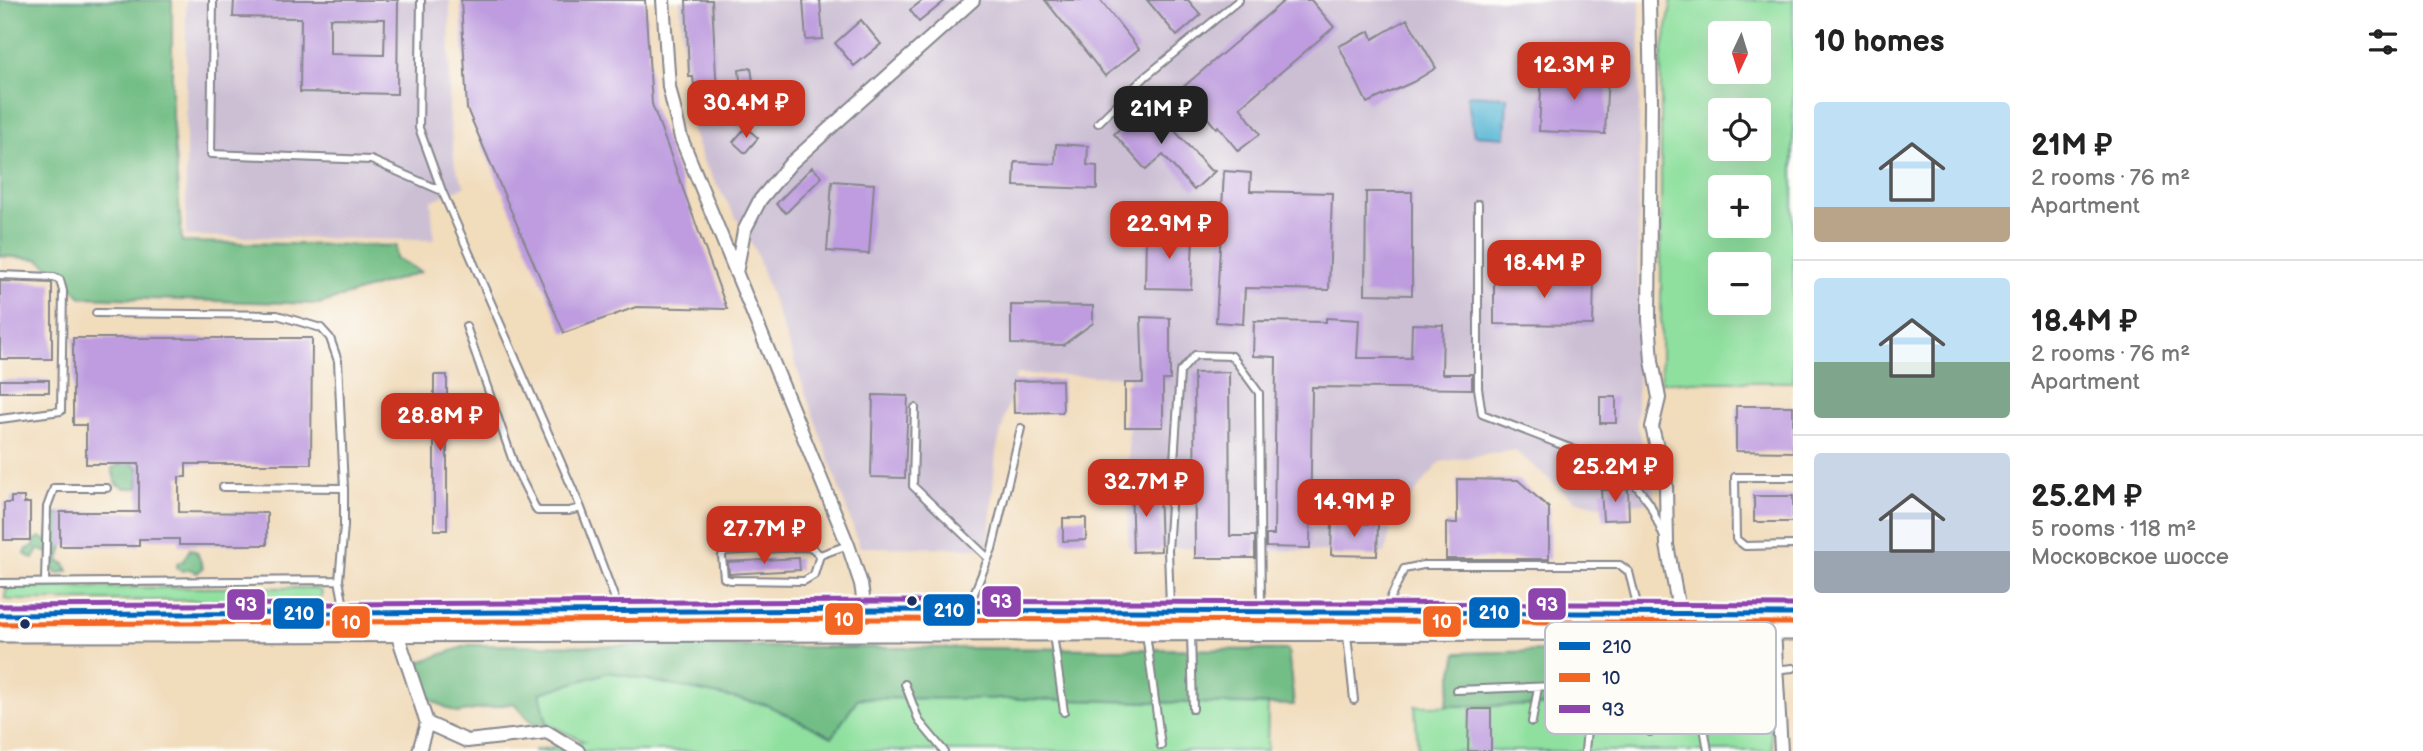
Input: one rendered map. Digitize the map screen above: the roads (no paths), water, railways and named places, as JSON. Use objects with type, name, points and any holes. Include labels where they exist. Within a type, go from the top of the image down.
[{"type":"main road","points":[[0,632],[396,630],[865,620],[967,611],[1640,614],[1684,622],[1793,614]]},
{"type":"main road","points":[[0,615],[620,612],[1052,629],[1545,629]]},
{"type":"street","points":[[663,0],[669,86],[681,138],[848,545],[861,584],[865,620]]},
{"type":"street","points":[[736,275],[744,231],[760,200],[791,163],[973,0]]},
{"type":"street","points":[[1649,0],[1649,319],[1652,360],[1659,398],[1652,428],[1666,484],[1667,545],[1684,622]]},
{"type":"street","points":[[396,630],[427,723],[419,751]]},
{"type":"street","points":[[1781,751],[1776,669],[1783,630]]},
{"type":"street","points":[[427,723],[467,746],[547,732],[578,751]]},
{"type":"lane","points":[[213,0],[211,154],[371,160],[442,191]]},
{"type":"lane","points":[[421,0],[419,128],[442,191],[581,508],[620,612]]},
{"type":"lane","points":[[1098,123],[1145,77],[1239,0]]},
{"type":"lane","points":[[1478,204],[1478,388],[1482,414],[1624,469],[1650,504],[1667,545]]},
{"type":"lane","points":[[0,275],[54,277],[60,280],[63,291],[61,411],[0,419]]},
{"type":"lane","points":[[96,313],[277,315],[321,328],[330,338],[338,361],[344,488],[339,580],[345,613]]},
{"type":"lane","points":[[466,326],[515,467],[537,511],[569,511],[581,508]]},
{"type":"lane","points":[[1170,612],[1168,550],[1180,372],[1195,355],[1232,356],[1259,393],[1261,612]]},
{"type":"lane","points":[[915,408],[913,486],[988,558]]},
{"type":"lane","points":[[967,611],[988,558],[1021,428]]},
{"type":"lane","points":[[1793,477],[1735,477],[1736,538],[1745,546],[1793,545]]},
{"type":"lane","points":[[223,487],[344,488]]},
{"type":"lane","points":[[45,581],[47,507],[54,488],[107,488]]},
{"type":"lane","points":[[820,555],[848,545]]},
{"type":"lane","points":[[802,547],[812,548],[820,555],[814,575],[804,581],[724,578],[724,551],[802,547]]},
{"type":"lane","points":[[1384,613],[1404,569],[1423,565],[1620,565],[1629,572],[1640,614]]},
{"type":"lane","points":[[0,583],[339,580]]},
{"type":"lane","points":[[1052,629],[1064,712]]},
{"type":"lane","points":[[1146,629],[1161,746]]},
{"type":"lane","points":[[1191,629],[1193,709]]},
{"type":"lane","points":[[1346,629],[1353,700]]},
{"type":"lane","points":[[1776,669],[1793,668]]},
{"type":"lane","points":[[905,684],[919,721],[944,751]]},
{"type":"lane","points":[[1532,722],[1538,687]]},
{"type":"lane","points":[[1455,690],[1545,687]]},
{"type":"water","points":[[1467,95],[1507,97],[1505,137],[1474,135]]}]
